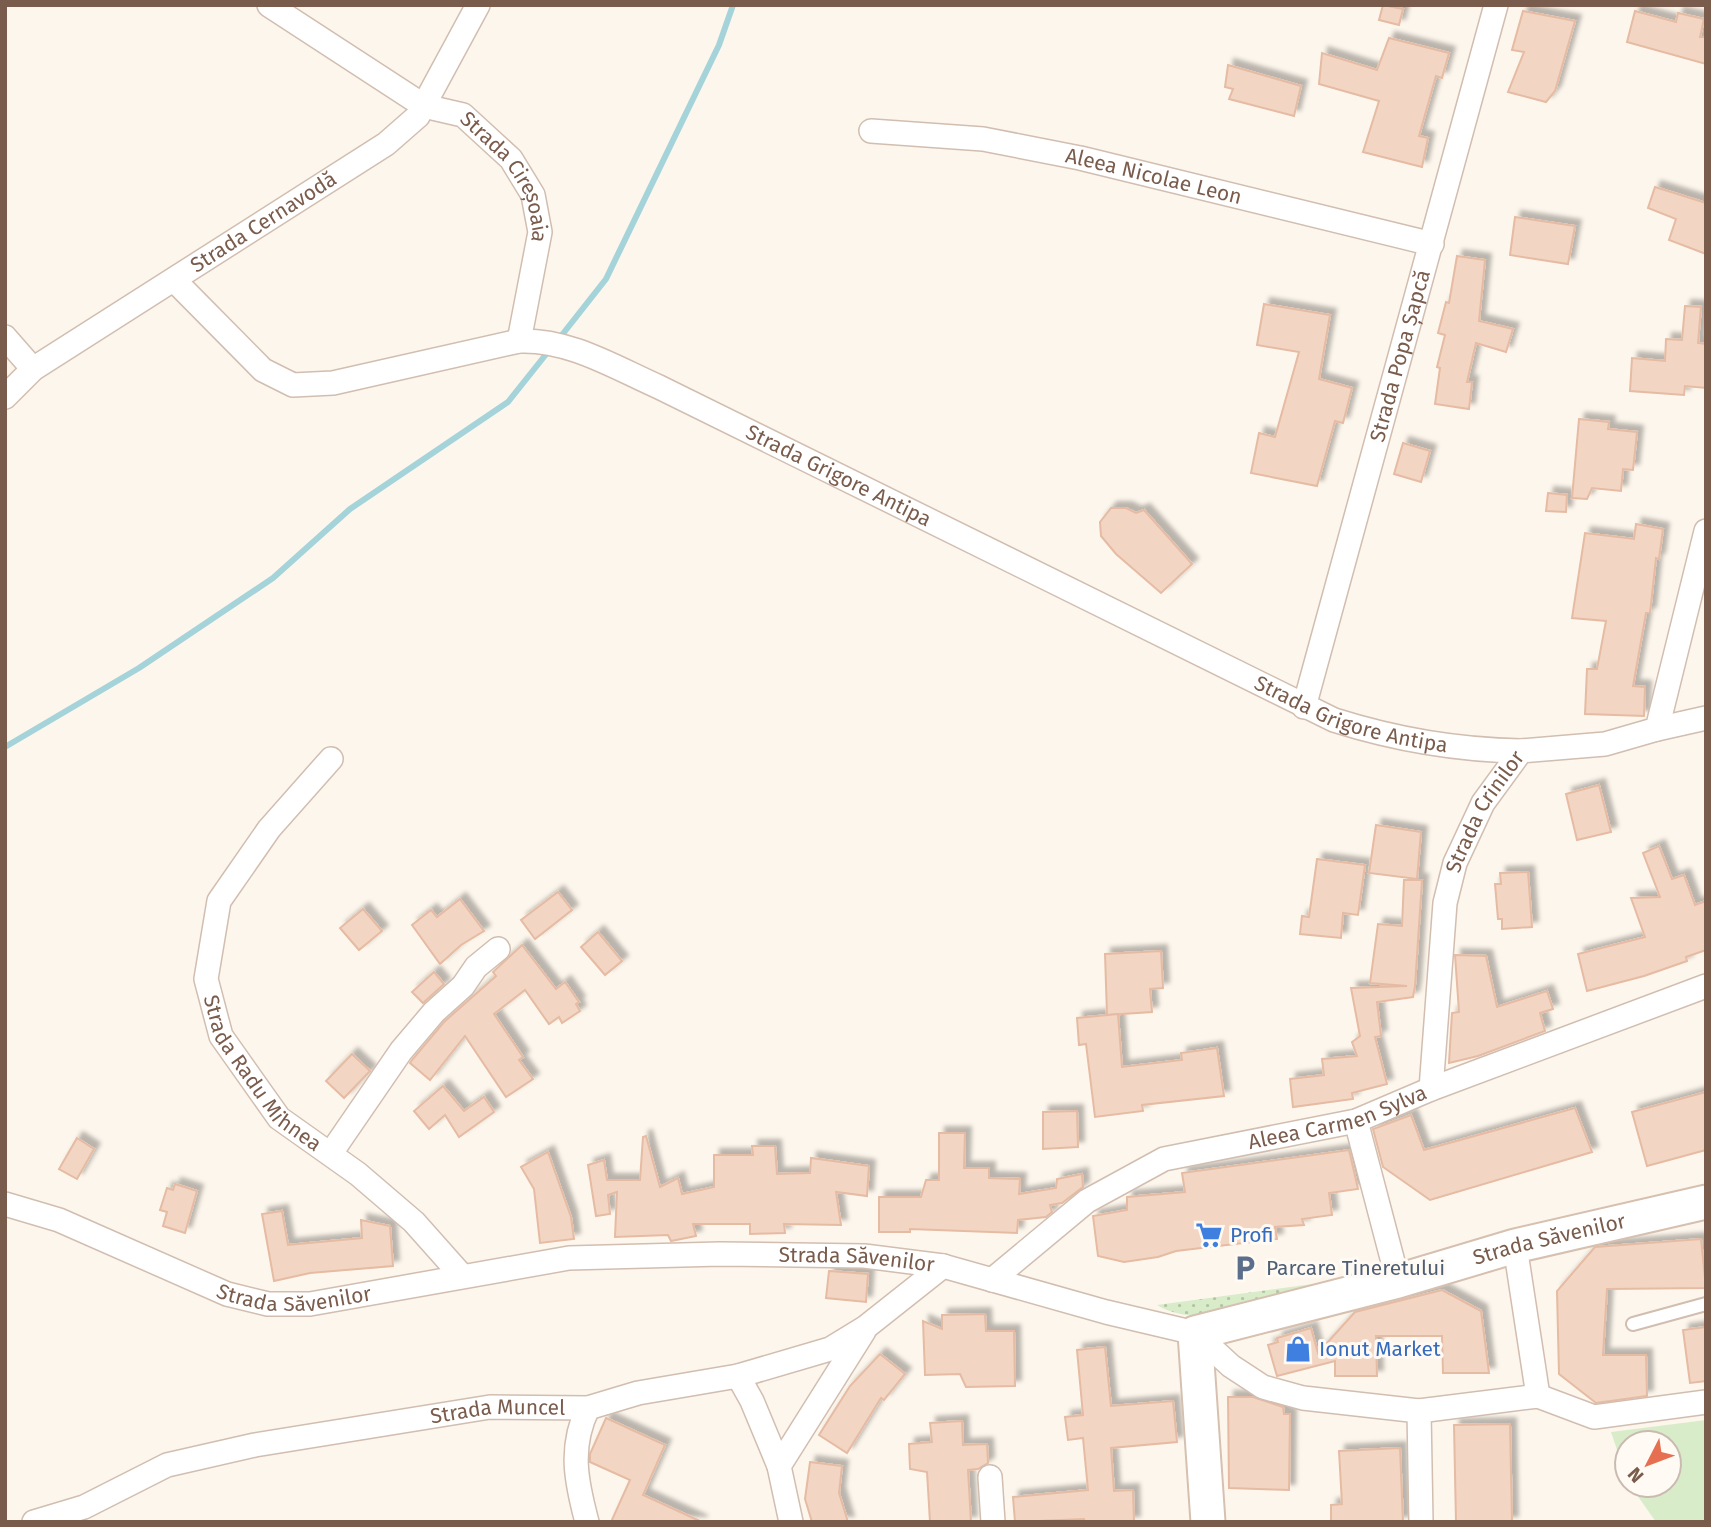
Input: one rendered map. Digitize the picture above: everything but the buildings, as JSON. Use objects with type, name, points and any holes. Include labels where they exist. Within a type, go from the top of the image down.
[{"type":"street","name":"Strada Cireșoaia","points":[[269,5],[424,106],[463,115],[511,159],[533,195],[540,232],[519,341]]},
{"type":"street","name":"Strada Cernavodă","points":[[5,397],[33,369],[386,144],[418,116],[478,5]]},
{"type":"street","name":"Strada Popa Șapcă","points":[[1304,706],[1496,5]]},
{"type":"street","name":"Aleea Nicolae Leon","points":[[871,131],[983,139],[1080,158],[1432,244]]},
{"type":"street","name":"Strada Grigore Antipa","points":[[174,280],[263,370],[293,385],[333,383],[519,341],[545,340],[570,347],[659,387],[1304,706],[1381,735],[1491,751],[1521,751]]},
{"type":"street","points":[[5,337],[33,369]]},
{"type":"street","points":[[1706,531],[1657,729],[1706,718]]},
{"type":"street","name":"Strada Crinilor","points":[[1432,1089],[1445,903],[1455,863],[1483,803],[1521,751],[1605,744],[1657,729]]},
{"type":"street","name":"Strada Radu Mihnea","points":[[331,759],[269,829],[219,901],[206,979],[221,1036],[279,1118],[331,1153],[414,1222],[462,1276]]},
{"type":"street","points":[[331,1153],[401,1051],[434,1012],[463,986],[476,967],[498,949]]},
{"type":"street","name":"Aleea Carmen Sylva","points":[[992,1280],[1087,1201],[1164,1159],[1356,1121],[1432,1089],[1706,986]]},
{"type":"street","points":[[1356,1121],[1398,1280]]},
{"type":"street","name":"Strada Săvenilor","points":[[5,1204],[59,1220],[227,1294],[268,1304],[310,1304],[569,1258],[720,1254],[864,1256],[943,1266],[1195,1333],[1516,1246],[1706,1202]]},
{"type":"street","points":[[1516,1246],[1538,1396]]},
{"type":"street","name":"Strada Muncel","points":[[34,1522],[84,1507],[167,1465],[255,1445],[490,1407],[589,1408],[638,1393],[738,1376],[830,1349],[866,1327],[943,1266]]},
{"type":"street","points":[[779,1466],[866,1327]]},
{"type":"street","points":[[1195,1333],[1231,1366],[1263,1387],[1303,1398],[1419,1411],[1538,1396],[1594,1417],[1706,1402]]},
{"type":"street","points":[[1195,1333],[1208,1522]]},
{"type":"street","points":[[738,1376],[752,1401],[779,1466],[791,1522]]},
{"type":"street","points":[[587,1522],[578,1488],[574,1455],[578,1428],[589,1408]]},
{"type":"street","points":[[1419,1411],[1420,1522]]},
{"type":"street","points":[[990,1477],[992,1522]]},
{"type":"lane","points":[[1633,1324],[1706,1304]]},
{"type":"green space","points":[[1343,1280],[1275,1302],[1224,1314],[1199,1316],[1177,1313],[1157,1305]]},
{"type":"green space","points":[[1706,1420],[1706,1522],[1656,1522],[1640,1499],[1683,1499],[1683,1429],[1635,1429]]},
{"type":"waterway","points":[[558,340],[606,279],[719,45],[733,5]]},
{"type":"waterway","points":[[5,747],[139,668],[273,578],[350,509],[508,402],[551,348]]},
{"type":"place","name":"Profi","points":[[1209,1235]]},
{"type":"place","name":"Parcare Tineretului","points":[[1245,1268]]},
{"type":"place","name":"Ionut Market","points":[[1298,1349]]}]
